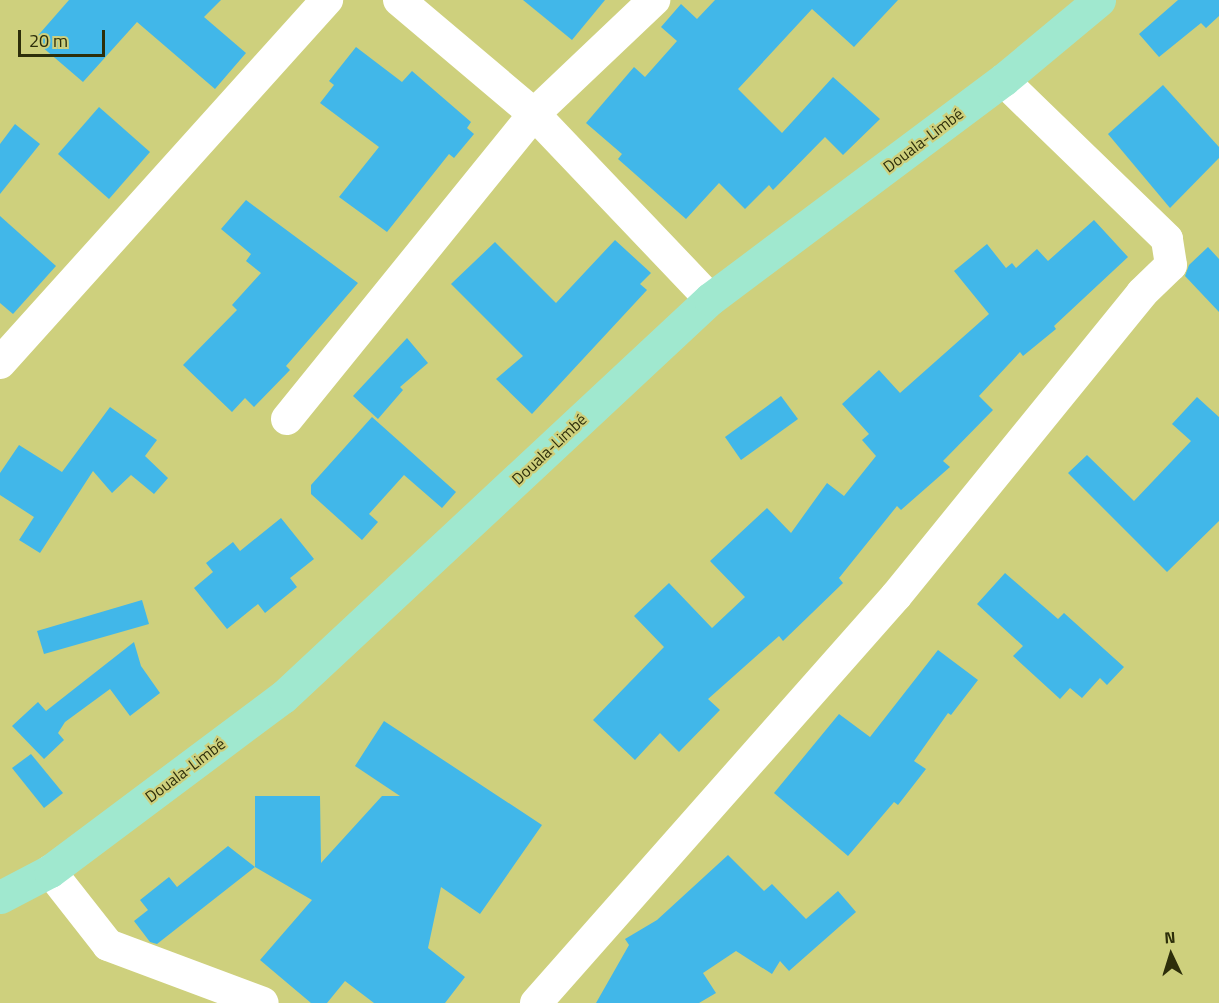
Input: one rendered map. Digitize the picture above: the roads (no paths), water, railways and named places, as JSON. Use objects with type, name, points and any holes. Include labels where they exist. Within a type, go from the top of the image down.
[{"type":"highway","name":"Douala-Limbé","points":[[0,897],[50,870],[283,697],[710,299],[1003,80],[1099,0]]},
{"type":"street","points":[[0,363],[327,0]]},
{"type":"street","points":[[399,0],[534,114],[710,299]]},
{"type":"street","points":[[287,419],[534,114],[654,0]]},
{"type":"street","points":[[536,1003],[896,597],[1143,293],[1171,265],[1167,238],[1003,80]]},
{"type":"street","points":[[50,870],[108,945],[263,1003]]}]
